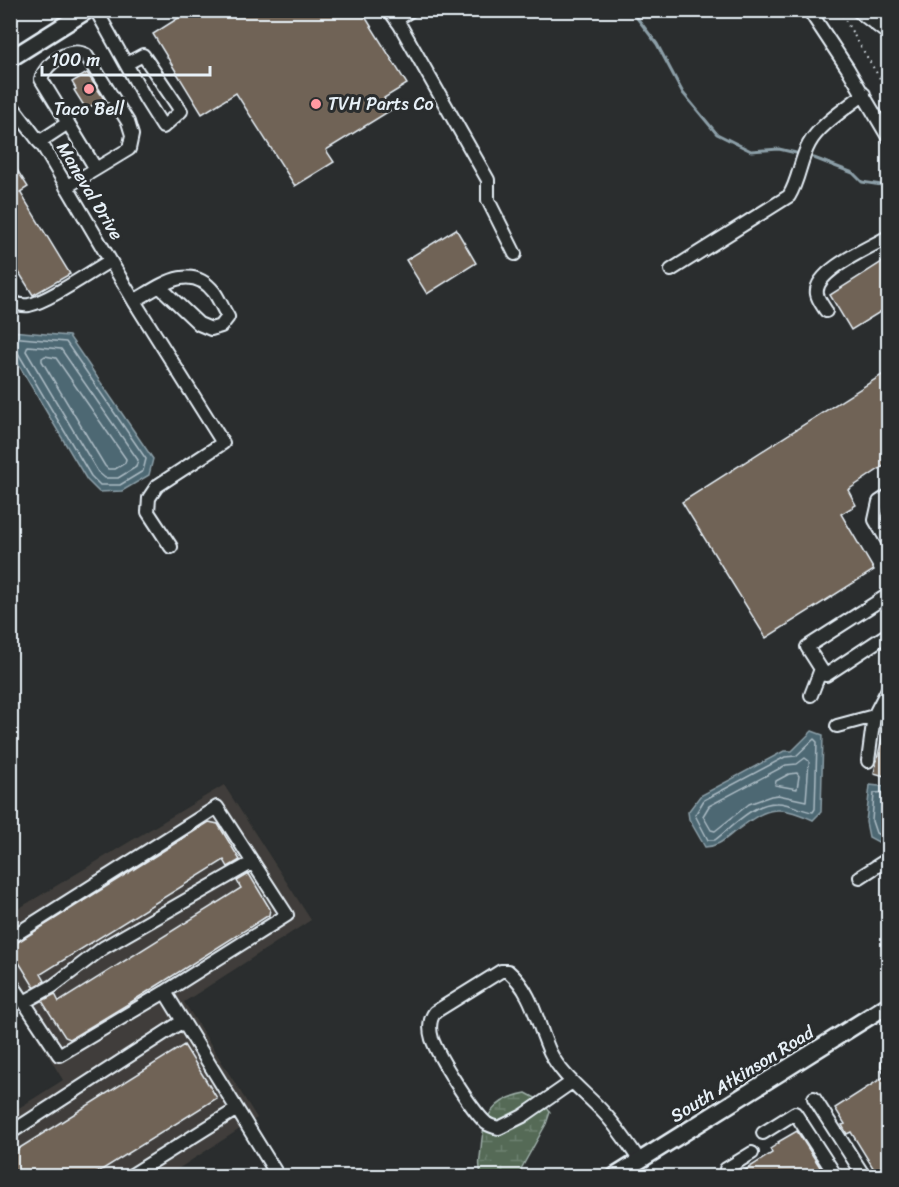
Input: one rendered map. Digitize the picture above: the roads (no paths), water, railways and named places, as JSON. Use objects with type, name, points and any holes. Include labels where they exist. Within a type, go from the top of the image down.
[{"type":"main road","points":[[10,59],[88,10]]},
{"type":"main road","name":"South Atkinson Road","points":[[615,1176],[888,1005]]},
{"type":"street","points":[[96,10],[126,64],[146,100],[163,127],[181,111],[143,55],[126,64]]},
{"type":"street","points":[[411,10],[392,15],[488,180],[488,200],[515,254]]},
{"type":"street","points":[[809,10],[864,94],[888,137]]},
{"type":"street","points":[[857,10],[883,21]]},
{"type":"street","points":[[66,187],[96,169],[129,149],[132,135],[128,122],[86,55],[73,51],[49,65],[44,70],[41,79],[96,169]]},
{"type":"street","points":[[671,270],[789,196],[795,186],[809,143],[821,129],[864,94]]},
{"type":"street","name":"Maneval Drive","points":[[10,103],[15,117],[39,142],[134,301],[223,443],[157,486],[149,498],[148,512],[171,546]]},
{"type":"street","points":[[39,142],[68,123]]},
{"type":"street","points":[[826,311],[817,296],[817,286],[821,278],[835,267],[888,237]]},
{"type":"street","points":[[10,301],[28,305],[55,294],[110,261]]},
{"type":"street","points":[[134,301],[160,287],[183,276],[202,280],[214,292],[228,317],[221,326],[211,329],[199,324],[160,287]]},
{"type":"street","points":[[888,496],[879,502],[875,520],[888,542]]},
{"type":"street","points":[[888,595],[807,647],[826,675],[888,634]]},
{"type":"street","points":[[811,695],[821,669]]},
{"type":"street","points":[[868,761],[874,716],[888,688]]},
{"type":"street","points":[[837,726],[874,716]]},
{"type":"street","points":[[10,938],[218,807],[287,915],[59,1055],[10,981]]},
{"type":"street","points":[[860,877],[888,859]]},
{"type":"street","points":[[24,1002],[54,986],[103,948],[253,862]]},
{"type":"street","points":[[572,1082],[516,1121],[499,1128],[489,1125],[473,1107],[435,1046],[430,1029],[432,1016],[501,971],[508,971],[532,1004],[550,1054],[572,1082],[606,1115],[640,1161]]},
{"type":"street","points":[[165,992],[278,1176]]},
{"type":"street","points":[[10,1133],[183,1021]]},
{"type":"street","points":[[814,1098],[864,1176]]},
{"type":"street","points":[[130,1176],[237,1109]]},
{"type":"street","points":[[763,1132],[795,1113],[836,1176]]},
{"type":"street","points":[[731,1176],[726,1169],[752,1153]]},
{"type":"water","points":[[11,331],[69,336],[153,459],[149,475],[122,491],[99,492],[87,480],[11,352]]},
{"type":"water","points":[[812,731],[823,735],[821,812],[813,820],[789,811],[763,813],[720,843],[705,847],[689,819],[688,812],[700,796],[784,751],[792,751]]},
{"type":"water","points":[[870,785],[888,787],[888,839],[880,843],[869,837],[866,822]]},
{"type":"waterway","points":[[631,10],[657,44],[683,93],[717,134],[751,151],[779,149],[796,153]]},
{"type":"waterway","points":[[814,158],[853,173],[862,182],[888,186]]},
{"type":"place","name":"Taco Bell","points":[[89,89]]},
{"type":"place","name":"TVH Parts Co","points":[[316,104]]}]
